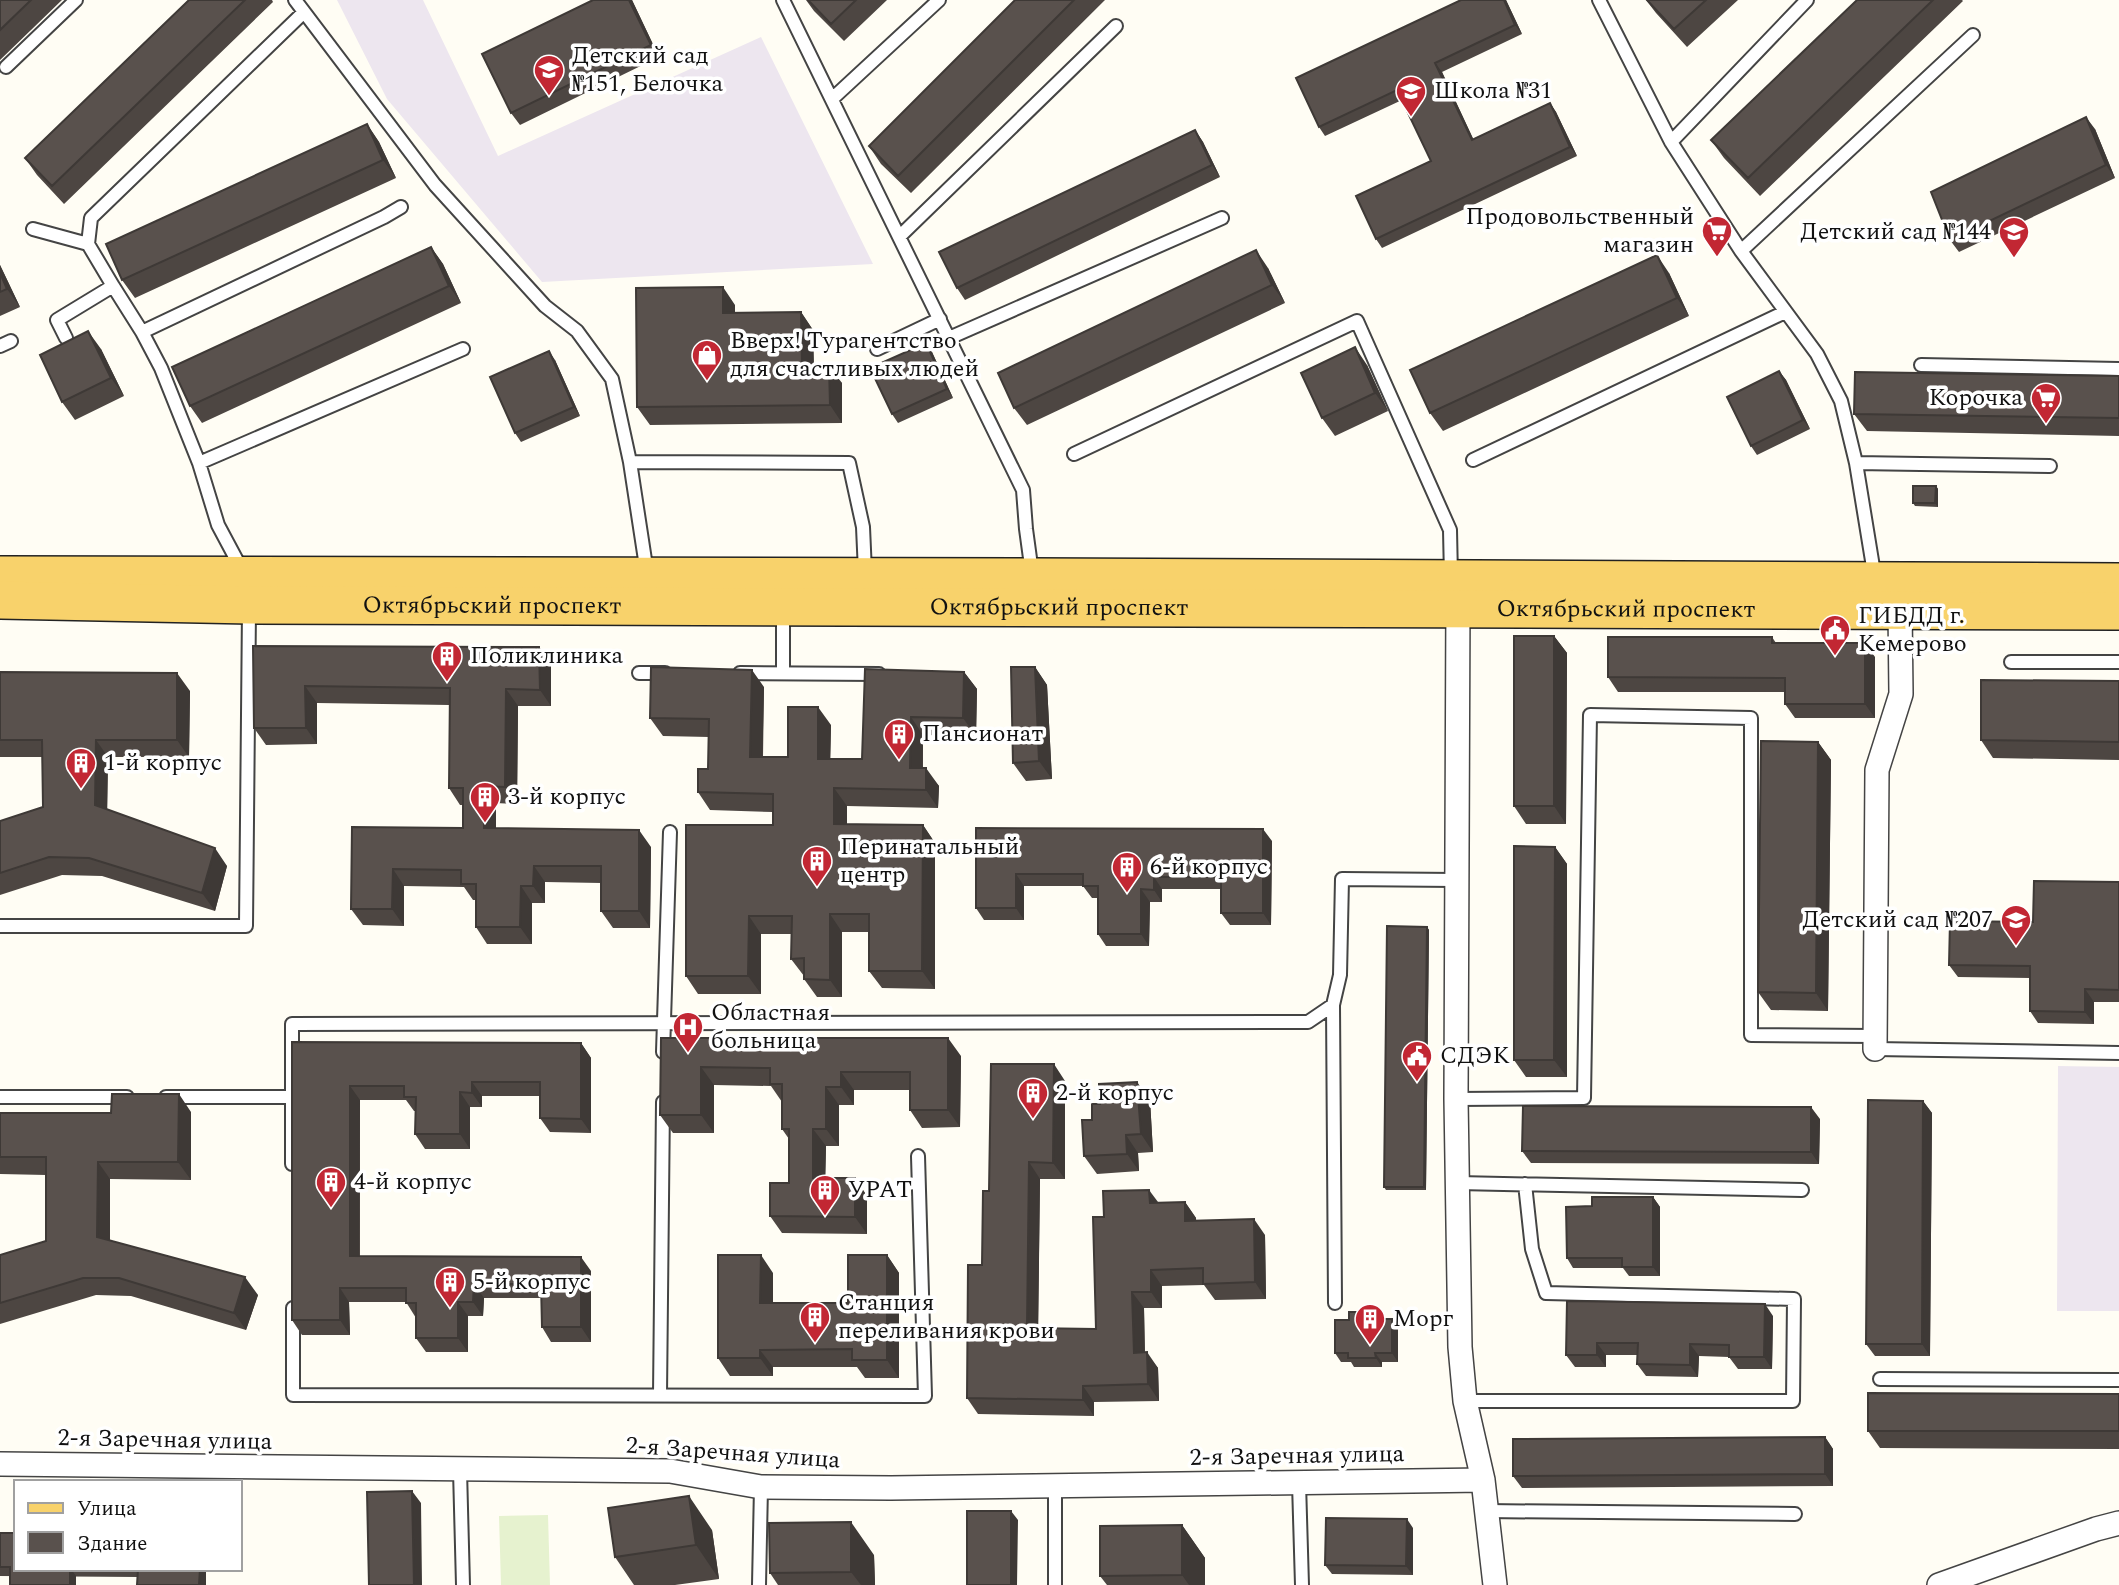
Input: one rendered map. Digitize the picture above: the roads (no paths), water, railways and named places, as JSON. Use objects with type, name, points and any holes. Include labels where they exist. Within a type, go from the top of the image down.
[{"type":"main road","name":"Октябрьский проспект","points":[[0,575],[247,590],[783,606],[1456,589]]},
{"type":"main road","name":"Октябрьский проспект","points":[[0,600],[647,576],[865,576],[1033,577],[1880,598],[2119,611]]},
{"type":"main road","name":"Октябрьский проспект","points":[[1880,598],[2119,582]]},
{"type":"street","points":[[1456,589],[1460,1347],[1465,1401],[1483,1480],[1495,1585]]},
{"type":"street","points":[[1875,1042],[1877,770],[1901,694],[1880,598]]},
{"type":"street","name":"2-я Заречная улица","points":[[0,1464],[670,1471],[761,1487],[891,1488],[1483,1480]]},
{"type":"street","points":[[1944,1584],[2119,1523]]},
{"type":"lane","points":[[6,67],[76,0]]},
{"type":"lane","points":[[295,0],[435,186],[545,306],[577,331],[612,379],[629,462],[647,576]]},
{"type":"lane","points":[[783,0],[1023,490],[1033,577]]},
{"type":"lane","points":[[832,99],[939,0]]},
{"type":"lane","points":[[1599,0],[1671,142],[1741,251],[1817,354],[1841,401],[1856,463],[1880,598]]},
{"type":"lane","points":[[1671,142],[1807,0]]},
{"type":"lane","points":[[0,926],[246,926],[247,590],[218,525],[199,463],[161,368],[88,244],[91,218],[303,13]]},
{"type":"lane","points":[[900,237],[1116,26]]},
{"type":"lane","points":[[1741,251],[1973,35]]},
{"type":"lane","points":[[142,332],[401,207]]},
{"type":"lane","points":[[949,338],[1222,218]]},
{"type":"lane","points":[[33,229],[88,244]]},
{"type":"lane","points":[[66,338],[57,320],[113,286]]},
{"type":"lane","points":[[1473,460],[1785,312]]},
{"type":"lane","points":[[877,349],[940,319]]},
{"type":"lane","points":[[1074,454],[1357,321],[1450,530],[1456,589]]},
{"type":"lane","points":[[199,463],[463,349]]},
{"type":"lane","points":[[1921,365],[2119,369]]},
{"type":"lane","points":[[629,462],[849,463],[863,527],[865,576]]},
{"type":"lane","points":[[1856,463],[2050,466]]},
{"type":"lane","points":[[783,606],[783,673]]},
{"type":"lane","points":[[2011,662],[2119,662]]},
{"type":"lane","points":[[639,673],[678,673]]},
{"type":"lane","points":[[731,673],[890,674]]},
{"type":"lane","points":[[1457,1099],[1584,1098],[1590,715],[1751,718],[1751,1035],[2119,1053]]},
{"type":"lane","points":[[663,1065],[670,832]]},
{"type":"lane","points":[[1335,1303],[1333,1005],[1340,975],[1342,879],[1456,880]]},
{"type":"lane","points":[[292,1178],[292,1024],[1308,1022],[1333,1005]]},
{"type":"lane","points":[[660,1395],[663,1092]]},
{"type":"lane","points":[[0,1097],[292,1097]]},
{"type":"lane","points":[[293,1300],[293,1395],[925,1396],[918,1156]]},
{"type":"lane","points":[[1458,1183],[1802,1190]]},
{"type":"lane","points":[[1465,1401],[1793,1401],[1794,1299],[1546,1293],[1532,1249],[1525,1184]]},
{"type":"lane","points":[[1880,1379],[2119,1380]]},
{"type":"lane","points":[[460,1470],[463,1585]]},
{"type":"lane","points":[[1299,1483],[1302,1585]]},
{"type":"lane","points":[[1055,1485],[1055,1585]]},
{"type":"lane","points":[[759,1585],[761,1487]]},
{"type":"lane","points":[[1486,1511],[1795,1514]]},
{"type":"place","name":"Детский сад №151, Белочка","points":[[549,97]]},
{"type":"place","name":"Школа №31","points":[[1411,118]]},
{"type":"place","name":"Продовольственный магазин","points":[[1717,258]]},
{"type":"place","name":"Детский сад №144","points":[[2014,259]]},
{"type":"place","name":"Вверх! Турагентство для счастливых людей","points":[[707,382]]},
{"type":"place","name":"Корочка","points":[[2046,425]]},
{"type":"place","name":"ГИБДД г. Кемерово","points":[[1835,657]]},
{"type":"place","name":"Поликлиника","points":[[447,683]]},
{"type":"place","name":"Пансионат","points":[[899,761]]},
{"type":"place","name":"1-й корпус","points":[[81,790]]},
{"type":"place","name":"3-й корпус","points":[[485,824]]},
{"type":"place","name":"Перинатальный центр","points":[[817,888]]},
{"type":"place","name":"6-й корпус","points":[[1127,894]]},
{"type":"place","name":"Детский сад №207","points":[[2016,947]]},
{"type":"place","name":"Областная больница","points":[[688,1054]]},
{"type":"place","name":"СДЭК","points":[[1417,1083]]},
{"type":"place","name":"2-й корпус","points":[[1033,1120]]},
{"type":"place","name":"4-й корпус","points":[[331,1209]]},
{"type":"place","name":"УРАТ","points":[[825,1217]]},
{"type":"place","name":"5-й корпус","points":[[450,1309]]},
{"type":"place","name":"Станция переливания крови","points":[[815,1344]]},
{"type":"place","name":"Морг","points":[[1370,1346]]}]
